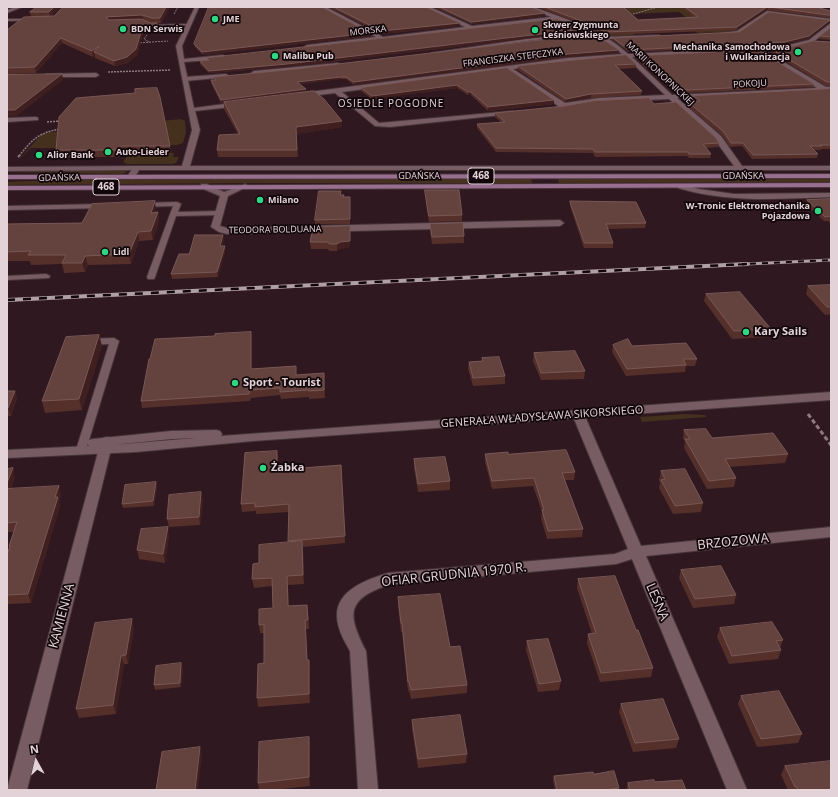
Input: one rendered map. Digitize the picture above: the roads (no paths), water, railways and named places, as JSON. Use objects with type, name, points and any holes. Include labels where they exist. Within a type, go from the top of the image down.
[{"type":"main road","name":"GDAŃSKA","points":[[7,177],[831,176]]},
{"type":"main road","name":"GDAŃSKA","points":[[7,188],[204,186],[831,185]]},
{"type":"street","points":[[7,12],[11,7]]},
{"type":"street","points":[[7,12],[20,7]]},
{"type":"street","points":[[185,168],[196,130],[182,68],[179,46],[197,7]]},
{"type":"street","points":[[322,7],[381,38]]},
{"type":"street","points":[[426,7],[471,28]]},
{"type":"street","name":"MARII KONOPNICKIEJ","points":[[529,7],[594,33],[615,44],[670,96],[718,138],[740,169]]},
{"type":"street","name":"MORSKA","points":[[304,48],[558,18]]},
{"type":"street","name":"FRANCISZKA STEFCZYKA","points":[[298,96],[568,60],[627,55],[760,50],[792,47],[812,41],[831,25]]},
{"type":"street","points":[[760,50],[827,89],[831,94]]},
{"type":"street","points":[[181,61],[230,56]]},
{"type":"street","points":[[508,68],[564,106]]},
{"type":"street","points":[[40,76],[96,75]]},
{"type":"street","name":"POKOJU","points":[[555,107],[591,100],[827,89]]},
{"type":"street","points":[[337,91],[377,125],[390,125],[517,111]]},
{"type":"street","points":[[191,110],[244,103]]},
{"type":"street","points":[[7,120],[36,119]]},
{"type":"street","points":[[131,176],[137,168]]},
{"type":"street","name":"GDAŃSKA","points":[[137,168],[831,168]]},
{"type":"street","points":[[204,186],[224,195],[245,186]]},
{"type":"street","points":[[681,186],[694,192],[726,195],[831,195]]},
{"type":"street","name":"TEODORA BOLDUANA","points":[[224,195],[215,227],[227,231],[560,223]]},
{"type":"street","name":"GENERAŁA WŁADYSŁAWA SIKORSKIEGO","points":[[7,454],[106,445],[170,446],[253,437],[831,396]]},
{"type":"street","name":"LEŚNA","points":[[578,414],[737,790]]},
{"type":"street","name":"KAMIENNA","points":[[17,790],[106,445]]},
{"type":"street","name":"BRZOZOWA","points":[[636,552],[831,532]]},
{"type":"street","name":"OFIAR GRUDNIA 1970 R.","points":[[368,790],[358,651],[349,632],[345,613],[353,597],[370,584],[388,579],[616,559],[636,552]]},
{"type":"lane","points":[[721,33],[738,32],[767,12],[831,20]]},
{"type":"lane","points":[[7,20],[37,20]]},
{"type":"lane","points":[[137,22],[143,22],[152,26],[188,25]]},
{"type":"lane","points":[[428,54],[519,40],[594,33]]},
{"type":"lane","points":[[605,38],[664,35]]},
{"type":"lane","points":[[812,41],[821,42]]},
{"type":"lane","points":[[250,74],[346,63]]},
{"type":"lane","points":[[185,79],[230,76]]},
{"type":"lane","points":[[7,169],[137,168]]},
{"type":"lane","points":[[132,205],[177,204],[151,277]]},
{"type":"lane","points":[[7,208],[110,206]]},
{"type":"lane","points":[[173,214],[219,213]]},
{"type":"lane","points":[[7,278],[46,276]]},
{"type":"lane","points":[[79,343],[114,340],[81,447]]},
{"type":"railway","points":[[747,264],[831,260]]},
{"type":"railway","points":[[7,300],[747,264]]},
{"type":"railway","points":[[726,265],[747,264]]},
{"type":"place","name":"JME","points":[[215,19]]},
{"type":"place","name":"BDN Serwis","points":[[123,29]]},
{"type":"place","name":"Skwer Zygmunta Leśniowskiego","points":[[535,30]]},
{"type":"place","name":"Mechanika Samochodowa i Wulkanizacja","points":[[798,52]]},
{"type":"place","name":"Malibu Pub","points":[[275,56]]},
{"type":"place","name":"Auto-Lieder","points":[[108,152]]},
{"type":"place","name":"Alior Bank","points":[[39,155]]},
{"type":"place","name":"Milano","points":[[260,200]]},
{"type":"place","name":"W-Tronic Elektromechanika Pojazdowa","points":[[818,211]]},
{"type":"place","name":"Lidl","points":[[105,252]]},
{"type":"place","name":"Kary Sails","points":[[746,332]]},
{"type":"place","name":"Sport - Tourist","points":[[235,383]]},
{"type":"place","name":"Żabka","points":[[263,468]]},
{"type":"district","name":"OSIEDLE POGODNE","points":[[391,104]]}]
